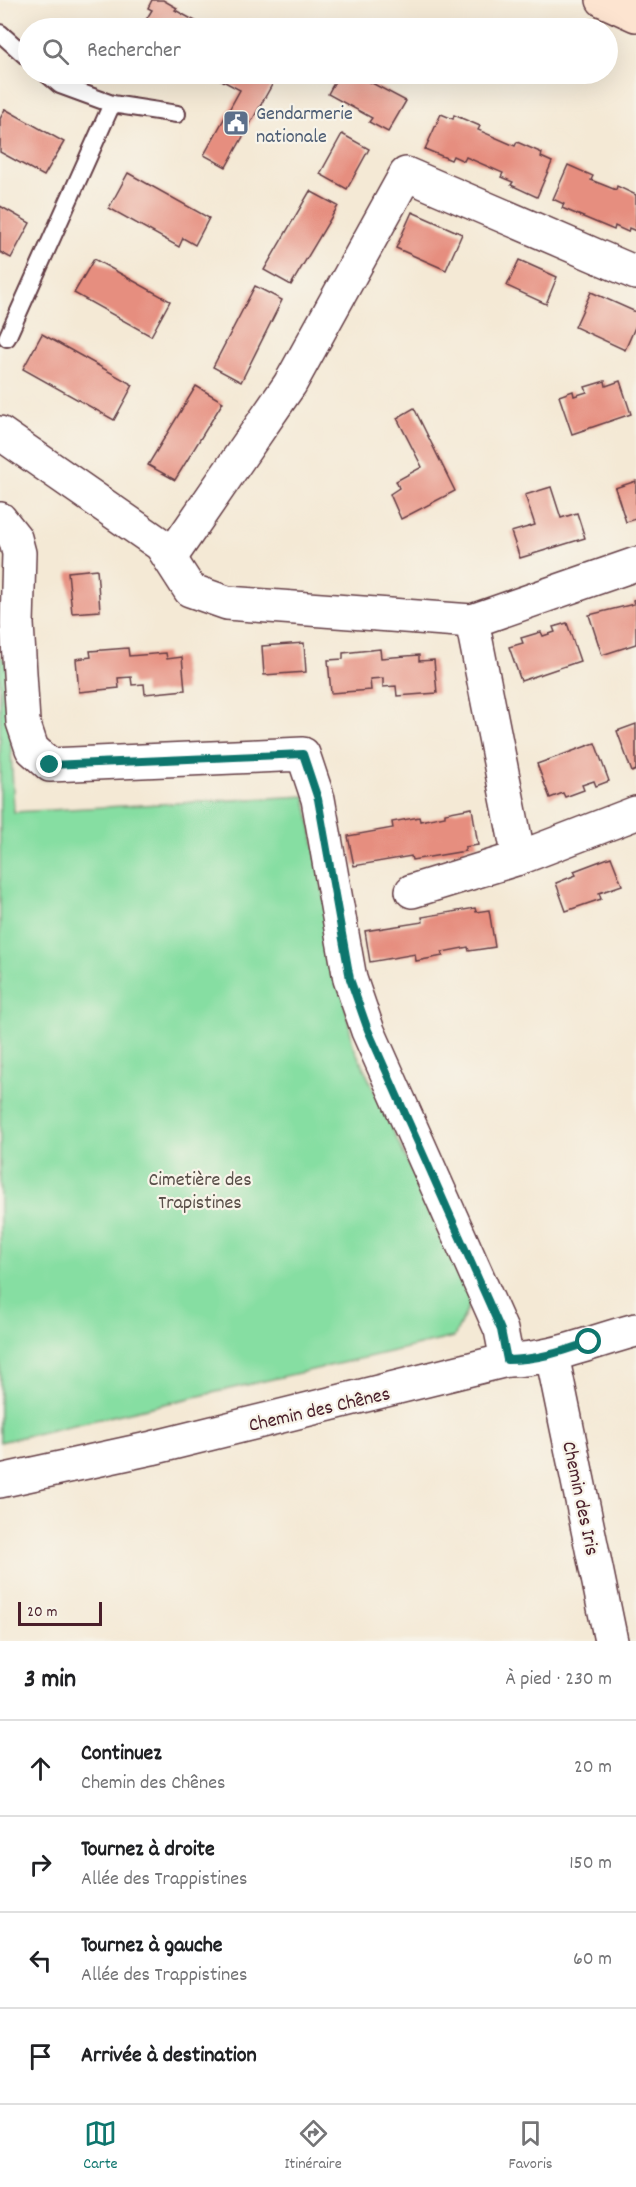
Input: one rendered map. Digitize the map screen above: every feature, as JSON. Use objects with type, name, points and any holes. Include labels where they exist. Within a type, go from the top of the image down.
[{"type":"main road","points":[[603,0],[636,15]]},
{"type":"street","points":[[170,558],[290,384],[406,174],[636,273]]},
{"type":"street","points":[[0,433],[161,544],[190,590],[227,603],[472,621],[636,564]]},
{"type":"street","points":[[0,519],[15,538],[19,553],[9,619],[22,722],[32,748],[50,765],[303,754],[318,799],[350,979],[368,1030],[501,1330],[507,1360]]},
{"type":"street","points":[[472,621],[519,858]]},
{"type":"street","points":[[412,891],[519,858],[636,813]]},
{"type":"street","name":"Chemin des Chênes","points":[[0,1481],[174,1442],[507,1360],[529,1360],[552,1355],[636,1330]]},
{"type":"street","name":"Chemin des Iris","points":[[552,1355],[611,1641]]},
{"type":"lane","points":[[0,33],[18,49]]},
{"type":"lane","points":[[59,84],[112,104],[177,114]]},
{"type":"lane","points":[[7,338],[112,104]]},
{"type":"green space","name":"Cimetière des Trapistines","points":[[0,656],[7,661],[14,812],[305,796],[353,1045],[472,1300],[454,1337],[0,1442]]},
{"type":"building","points":[[152,0],[163,0],[190,18],[147,18],[152,10],[148,8]]},
{"type":"building","name":"Gendarmerie nationale","points":[[229,84],[272,84],[226,167],[204,155],[240,90]]},
{"type":"building","points":[[334,84],[374,84],[406,101],[388,132],[369,122],[372,118],[328,94]]},
{"type":"building","points":[[5,109],[64,142],[44,176],[0,152],[0,119]]},
{"type":"building","points":[[441,114],[453,119],[454,115],[480,126],[478,130],[515,146],[517,142],[542,153],[541,157],[552,162],[537,197],[511,185],[513,182],[501,177],[503,173],[466,157],[464,161],[453,156],[451,160],[425,149]]},
{"type":"building","points":[[342,134],[369,149],[347,189],[320,174]]},
{"type":"building","points":[[568,165],[593,176],[591,180],[616,190],[617,186],[636,195],[636,231],[629,228],[628,232],[615,226],[614,230],[562,208],[564,204],[553,199]]},
{"type":"building","points":[[128,173],[209,218],[195,245],[183,238],[179,247],[109,208]]},
{"type":"building","points":[[310,191],[338,206],[291,285],[264,270]]},
{"type":"building","points":[[0,206],[30,223],[11,258],[0,252]]},
{"type":"building","points":[[412,212],[462,234],[446,270],[396,248]]},
{"type":"building","points":[[94,259],[170,301],[151,336],[74,293]]},
{"type":"building","points":[[519,260],[557,277],[546,304],[507,286]]},
{"type":"building","points":[[255,286],[282,300],[241,382],[213,367]]},
{"type":"building","points":[[591,292],[636,312],[636,325],[625,350],[575,327]]},
{"type":"building","points":[[42,334],[133,385],[114,420],[23,369]]},
{"type":"building","points":[[605,381],[606,386],[620,381],[631,414],[572,434],[559,396],[573,391],[574,396],[587,392],[585,387]]},
{"type":"building","points":[[196,386],[223,402],[175,480],[148,465]]},
{"type":"building","points":[[414,408],[455,491],[401,519],[390,494],[399,488],[396,481],[422,467],[397,418]]},
{"type":"building","points":[[636,481],[636,519],[626,522],[615,488]]},
{"type":"building","points":[[551,487],[561,518],[577,513],[585,538],[520,558],[511,532],[535,525],[525,495]]},
{"type":"building","points":[[97,569],[100,611],[72,613],[68,572]]},
{"type":"building","points":[[636,599],[636,644],[602,655],[589,615],[634,604],[633,600]]},
{"type":"building","points":[[567,623],[580,661],[521,681],[509,647],[523,643],[521,638],[541,632],[543,636],[555,632],[553,627]]},
{"type":"building","points":[[304,643],[306,672],[264,675],[262,646]]},
{"type":"building","points":[[128,648],[129,656],[166,653],[167,659],[182,657],[185,690],[145,694],[144,684],[132,685],[131,677],[118,678],[119,688],[79,692],[76,659],[91,657],[90,651]]},
{"type":"building","points":[[380,649],[381,658],[419,655],[419,661],[434,660],[437,693],[397,696],[396,686],[383,687],[383,678],[370,679],[371,690],[331,693],[328,660],[343,659],[343,653]]},
{"type":"building","points":[[636,724],[636,770],[632,772],[617,731]]},
{"type":"building","points":[[595,743],[609,781],[596,786],[594,781],[582,785],[584,790],[565,797],[563,793],[550,798],[537,764]]},
{"type":"building","points":[[472,808],[478,845],[465,847],[465,851],[412,860],[411,856],[354,866],[348,836],[393,828],[392,822],[419,817],[420,821]]},
{"type":"building","points":[[611,857],[622,885],[599,893],[601,899],[566,911],[556,883],[576,875],[574,871]]},
{"type":"building","points":[[475,908],[476,912],[489,910],[495,947],[469,951],[468,947],[442,952],[443,956],[416,961],[415,954],[370,962],[365,931],[423,922],[422,917]]},
{"type":"place","name":"Gendarmerie nationale","points":[[236,123]]},
{"type":"route","points":[[50,765],[303,754],[318,799],[350,979],[368,1030],[501,1330],[507,1360],[529,1360],[552,1355],[589,1342]]}]
